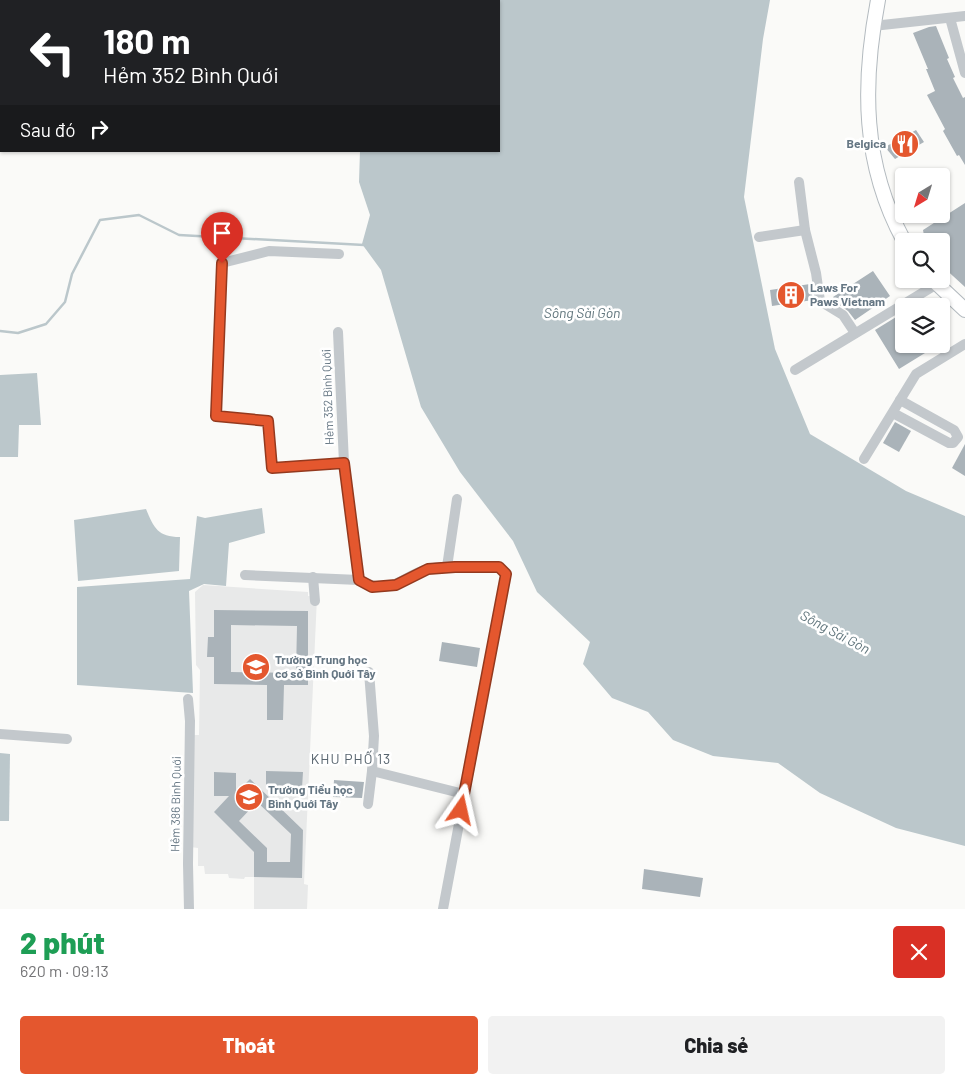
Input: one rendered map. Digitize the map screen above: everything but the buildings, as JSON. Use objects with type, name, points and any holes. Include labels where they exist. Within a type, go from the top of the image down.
[{"type":"main road","points":[[878,0],[873,26],[868,96],[871,147],[879,182],[900,233]]},
{"type":"main road","points":[[941,288],[965,310]]},
{"type":"street","points":[[873,26],[965,16]]},
{"type":"street","points":[[950,18],[965,73]]},
{"type":"street","points":[[799,182],[805,230],[816,273],[820,302],[843,315],[855,333]]},
{"type":"street","points":[[759,237],[805,230]]},
{"type":"street","points":[[339,254],[269,252],[222,263],[216,416],[268,421],[272,468],[344,463]]},
{"type":"street","points":[[795,370],[923,288]]},
{"type":"street","name":"Hẻm 352 Bình Quới","points":[[338,332],[344,463],[359,580]]},
{"type":"street","points":[[864,459],[916,374],[965,344]]},
{"type":"street","points":[[893,413],[949,443],[953,443],[958,437],[954,430],[900,400]]},
{"type":"street","points":[[447,567],[457,499]]},
{"type":"street","points":[[245,575],[359,580],[372,587],[396,585],[428,569],[447,567],[499,567],[506,574],[443,909]]},
{"type":"street","points":[[313,577],[315,601]]},
{"type":"street","points":[[368,804],[374,736],[369,672]]},
{"type":"street","name":"Hẻm 386 Bình Quới","points":[[188,699],[190,721],[189,909]]},
{"type":"street","points":[[0,734],[68,739]]},
{"type":"street","points":[[372,772],[464,794]]},
{"type":"shaded area","points":[[203,585],[308,592],[308,596],[317,597],[304,884],[308,885],[307,909],[254,909],[254,877],[245,877],[244,879],[229,878],[228,874],[205,874],[204,866],[198,866],[198,848],[190,847],[190,735],[199,735],[200,670],[196,665],[195,592]]},
{"type":"water","name":"Sông Sài Gòn","points":[[500,0],[770,0],[763,39],[744,197],[775,349],[810,434],[906,491],[965,516],[965,846],[896,828],[820,793],[778,763],[713,756],[673,740],[648,712],[612,698],[583,664],[590,642],[537,592],[513,541],[460,472],[421,407],[381,270],[362,244],[370,215],[359,182],[360,152],[500,152]]},
{"type":"water","points":[[37,373],[41,425],[19,425],[18,457],[0,457],[0,375]]},
{"type":"water","points":[[262,508],[265,533],[229,543],[226,586],[204,584],[189,591],[193,693],[77,685],[77,587],[190,579],[197,516],[205,518]]},
{"type":"water","points":[[146,509],[158,530],[173,537],[180,537],[179,571],[78,581],[74,520]]},
{"type":"water","points":[[0,753],[10,754],[9,821],[0,821]]},
{"type":"waterway","points":[[0,331],[18,333],[46,324],[65,302],[72,274],[100,220],[139,215],[179,235],[364,245]]},
{"type":"place","name":"Belgica","points":[[905,144]]},
{"type":"place","name":"Laws For Paws Vietnam","points":[[791,295]]},
{"type":"place","name":"Trường Trung học cơ sở Bình Quới Tây","points":[[256,667]]},
{"type":"place","name":"Trường Tiểu học Bình Quới Tây","points":[[249,797]]},
{"type":"district","name":"KHU PHỐ 13","points":[[351,759]]},
{"type":"route","points":[[222,263],[216,416],[268,421],[272,468],[344,463],[359,580],[372,587],[396,585],[428,569],[455,567],[499,567],[506,574],[461,810]]}]
